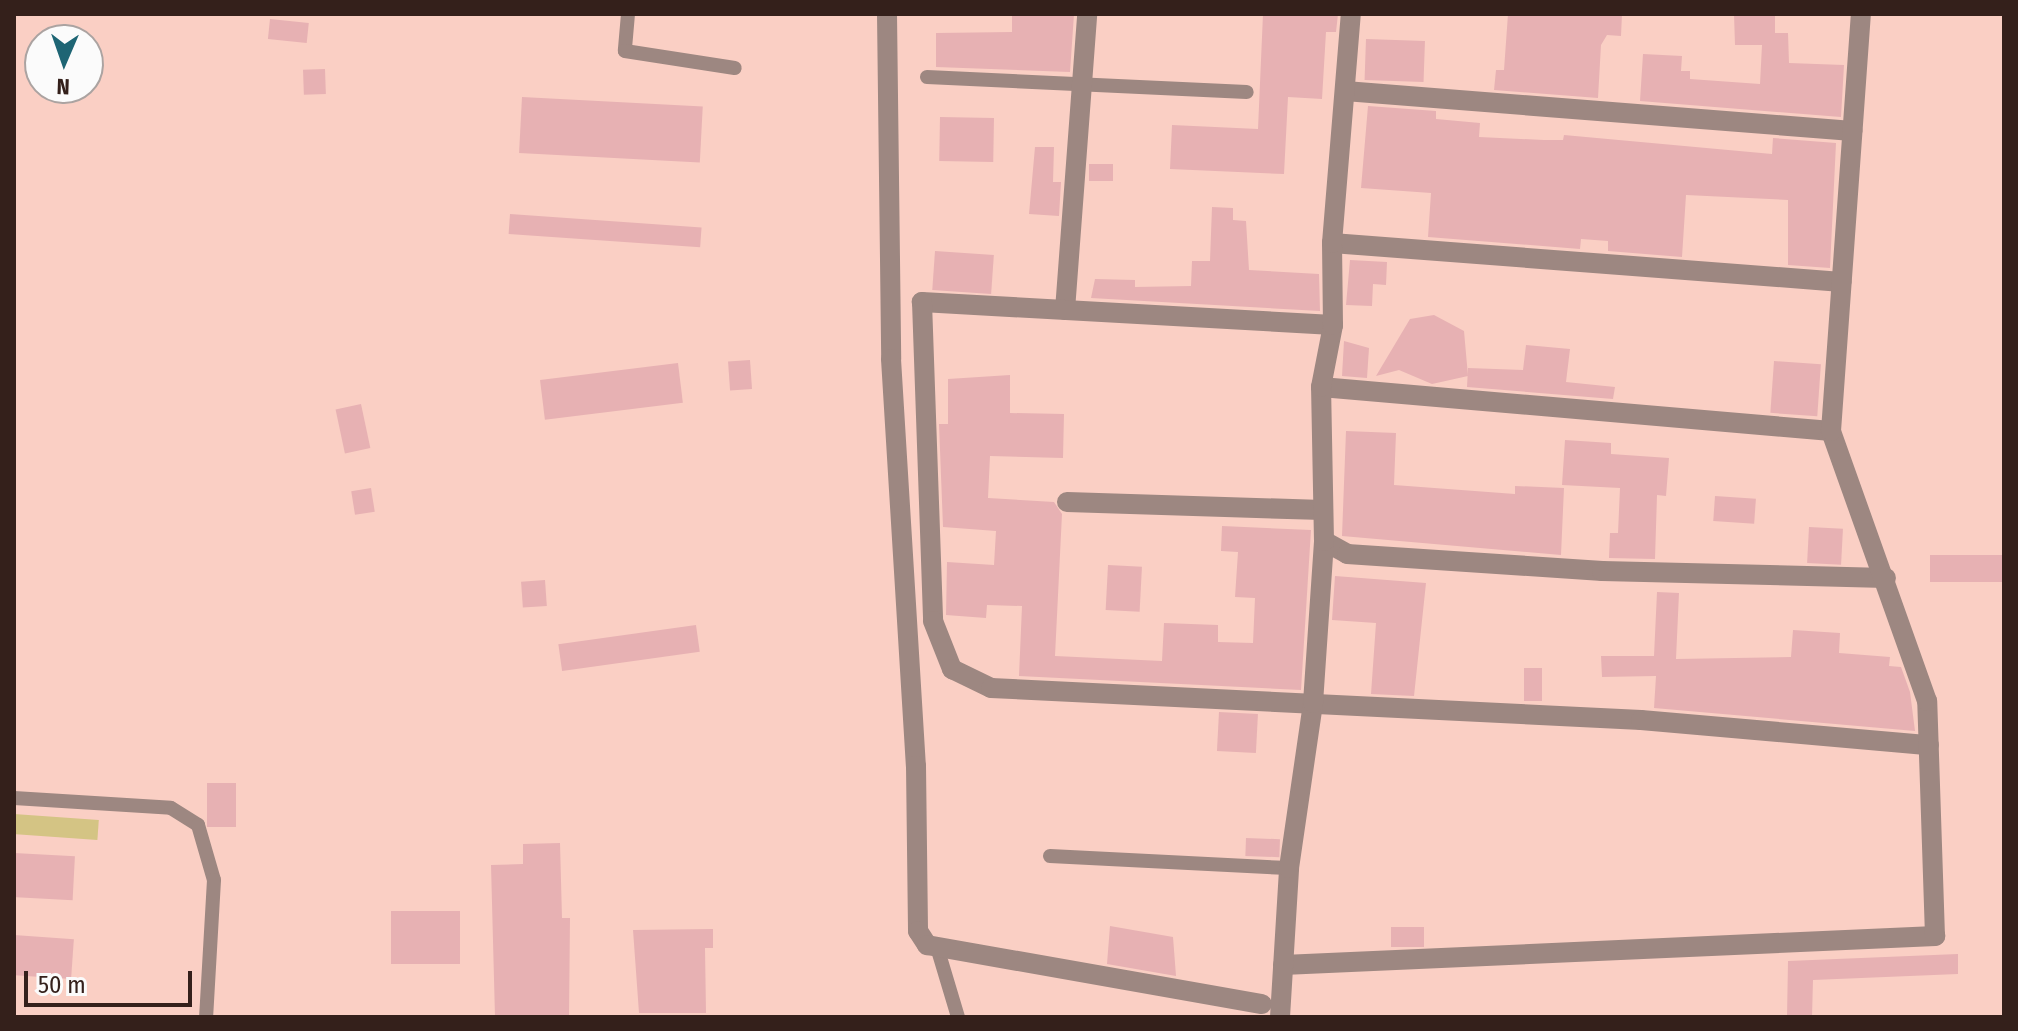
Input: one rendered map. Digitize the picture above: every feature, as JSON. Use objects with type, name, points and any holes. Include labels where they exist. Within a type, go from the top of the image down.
[{"type":"street","points":[[887,14],[891,359],[916,766],[918,931],[937,947],[1262,1004]]},
{"type":"street","points":[[1065,310],[1087,14]]},
{"type":"street","points":[[1280,1017],[1289,868],[1313,703],[1324,541],[1321,387],[1333,325],[1332,243],[1351,14]]},
{"type":"street","points":[[1283,965],[1935,936],[1927,701],[1886,578],[1831,431],[1861,14]]},
{"type":"street","points":[[1345,91],[1852,131]]},
{"type":"street","points":[[1332,243],[1842,282]]},
{"type":"street","points":[[1333,325],[922,302],[933,621],[952,669],[991,688],[1641,720],[1929,745]]},
{"type":"street","points":[[1321,387],[1831,431]]},
{"type":"street","points":[[1067,502],[1323,510]]},
{"type":"street","points":[[1324,541],[1347,554],[1490,563],[1886,578]]},
{"type":"lane","points":[[628,14],[625,51],[735,68]]},
{"type":"lane","points":[[927,77],[1081,81],[1247,92]]},
{"type":"lane","points":[[14,798],[171,808],[198,825],[214,880],[206,1017]]},
{"type":"lane","points":[[1050,856],[1289,868]]},
{"type":"lane","points":[[937,947],[958,1017]]},
{"type":"shaded area","points":[[14,814],[99,820],[97,840],[14,834]]},
{"type":"building","points":[[1012,14],[1074,14],[1070,72],[936,67],[936,33],[1012,32]]},
{"type":"building","points":[[1263,14],[1338,14],[1336,32],[1326,32],[1322,99],[1288,97],[1284,174],[1170,169],[1172,125],[1258,129]]},
{"type":"building","points":[[1508,14],[1622,14],[1621,36],[1607,35],[1601,45],[1598,98],[1494,90],[1496,70],[1504,70]]},
{"type":"building","points":[[1734,14],[1775,14],[1775,33],[1788,33],[1789,63],[1844,65],[1841,117],[1640,101],[1643,54],[1682,56],[1681,71],[1690,71],[1690,79],[1760,84],[1762,45],[1735,45]]},
{"type":"building","points":[[270,19],[309,23],[307,43],[268,39]]},
{"type":"building","points":[[1366,39],[1425,41],[1424,82],[1365,80]]},
{"type":"building","points":[[325,69],[326,94],[304,95],[303,70]]},
{"type":"building","points":[[522,97],[703,106],[700,162],[519,153]]},
{"type":"building","points":[[1368,106],[1436,111],[1436,119],[1480,123],[1479,137],[1563,140],[1564,135],[1772,154],[1773,138],[1836,143],[1830,268],[1788,265],[1788,200],[1686,195],[1682,257],[1608,251],[1608,241],[1581,239],[1580,249],[1428,237],[1431,193],[1361,188]]},
{"type":"building","points":[[940,117],[994,118],[993,162],[939,161]]},
{"type":"building","points":[[1035,147],[1054,147],[1053,182],[1061,182],[1059,216],[1029,214]]},
{"type":"building","points":[[1089,164],[1113,164],[1113,181],[1089,181]]},
{"type":"building","points":[[1212,207],[1233,208],[1233,220],[1246,221],[1249,270],[1319,274],[1320,311],[1091,298],[1095,279],[1135,280],[1135,287],[1191,286],[1192,261],[1210,261]]},
{"type":"building","points":[[510,214],[702,227],[700,247],[509,234]]},
{"type":"building","points":[[935,251],[994,255],[991,294],[932,290]]},
{"type":"building","points":[[1350,260],[1387,262],[1386,285],[1373,284],[1372,306],[1346,305]]},
{"type":"building","points":[[1434,315],[1464,331],[1468,376],[1432,384],[1399,370],[1376,376],[1410,319]]},
{"type":"building","points":[[1344,341],[1369,348],[1367,378],[1342,376]]},
{"type":"building","points":[[1526,345],[1570,349],[1566,382],[1615,387],[1613,399],[1467,387],[1468,368],[1523,370]]},
{"type":"building","points":[[750,360],[752,389],[730,390],[728,362]]},
{"type":"building","points":[[1774,361],[1821,364],[1817,416],[1770,413]]},
{"type":"building","points":[[678,363],[683,403],[545,420],[540,380]]},
{"type":"building","points":[[1010,375],[1010,413],[1064,414],[1063,458],[990,456],[988,498],[1054,502],[1062,514],[1055,656],[1162,661],[1164,623],[1218,625],[1218,642],[1253,643],[1255,598],[1235,597],[1238,552],[1221,551],[1222,526],[1311,530],[1301,690],[1019,676],[1022,606],[987,605],[986,618],[946,615],[947,562],[994,565],[996,531],[943,527],[939,424],[948,424],[948,379]]},
{"type":"building","points":[[361,404],[370,448],[345,453],[336,409]]},
{"type":"building","points":[[1346,431],[1396,433],[1394,485],[1515,494],[1515,486],[1564,488],[1561,555],[1342,536]]},
{"type":"building","points":[[1565,440],[1611,443],[1611,454],[1669,458],[1666,496],[1657,495],[1655,559],[1609,558],[1610,533],[1618,533],[1620,488],[1562,485]]},
{"type":"building","points":[[371,488],[375,512],[355,515],[351,491]]},
{"type":"building","points":[[1715,496],[1756,499],[1754,524],[1713,521]]},
{"type":"building","points":[[1809,527],[1843,529],[1841,565],[1807,563]]},
{"type":"building","points":[[1930,555],[2004,555],[2004,582],[1930,582]]},
{"type":"building","points":[[1108,565],[1142,567],[1140,612],[1106,610]]},
{"type":"building","points":[[1335,576],[1426,583],[1414,696],[1371,694],[1376,623],[1332,620]]},
{"type":"building","points":[[545,580],[547,606],[523,608],[521,582]]},
{"type":"building","points":[[1657,592],[1679,593],[1676,659],[1791,657],[1793,630],[1840,633],[1839,653],[1890,657],[1889,666],[1901,667],[1910,692],[1915,731],[1654,708],[1656,676],[1602,677],[1601,656],[1654,656]]},
{"type":"building","points":[[696,625],[700,652],[562,671],[558,644]]},
{"type":"building","points":[[1524,668],[1542,668],[1542,701],[1524,701]]},
{"type":"building","points":[[1219,712],[1258,714],[1256,753],[1217,751]]},
{"type":"building","points":[[207,783],[236,783],[236,827],[207,827]]},
{"type":"building","points":[[1246,838],[1280,839],[1279,857],[1245,856]]},
{"type":"building","points":[[560,843],[562,918],[570,918],[569,1017],[495,1017],[491,865],[523,864],[523,844]]},
{"type":"building","points":[[14,853],[75,856],[73,900],[14,897]]},
{"type":"building","points":[[391,911],[460,911],[460,964],[391,964]]},
{"type":"building","points":[[1110,926],[1173,937],[1176,976],[1107,964]]},
{"type":"building","points":[[1391,927],[1424,927],[1424,947],[1391,947]]},
{"type":"building","points":[[713,929],[713,948],[705,948],[706,1013],[639,1013],[633,930]]},
{"type":"building","points":[[14,935],[74,939],[71,979],[14,975]]},
{"type":"building","points":[[1958,954],[1958,974],[1813,980],[1812,1017],[1787,1017],[1788,961]]}]
